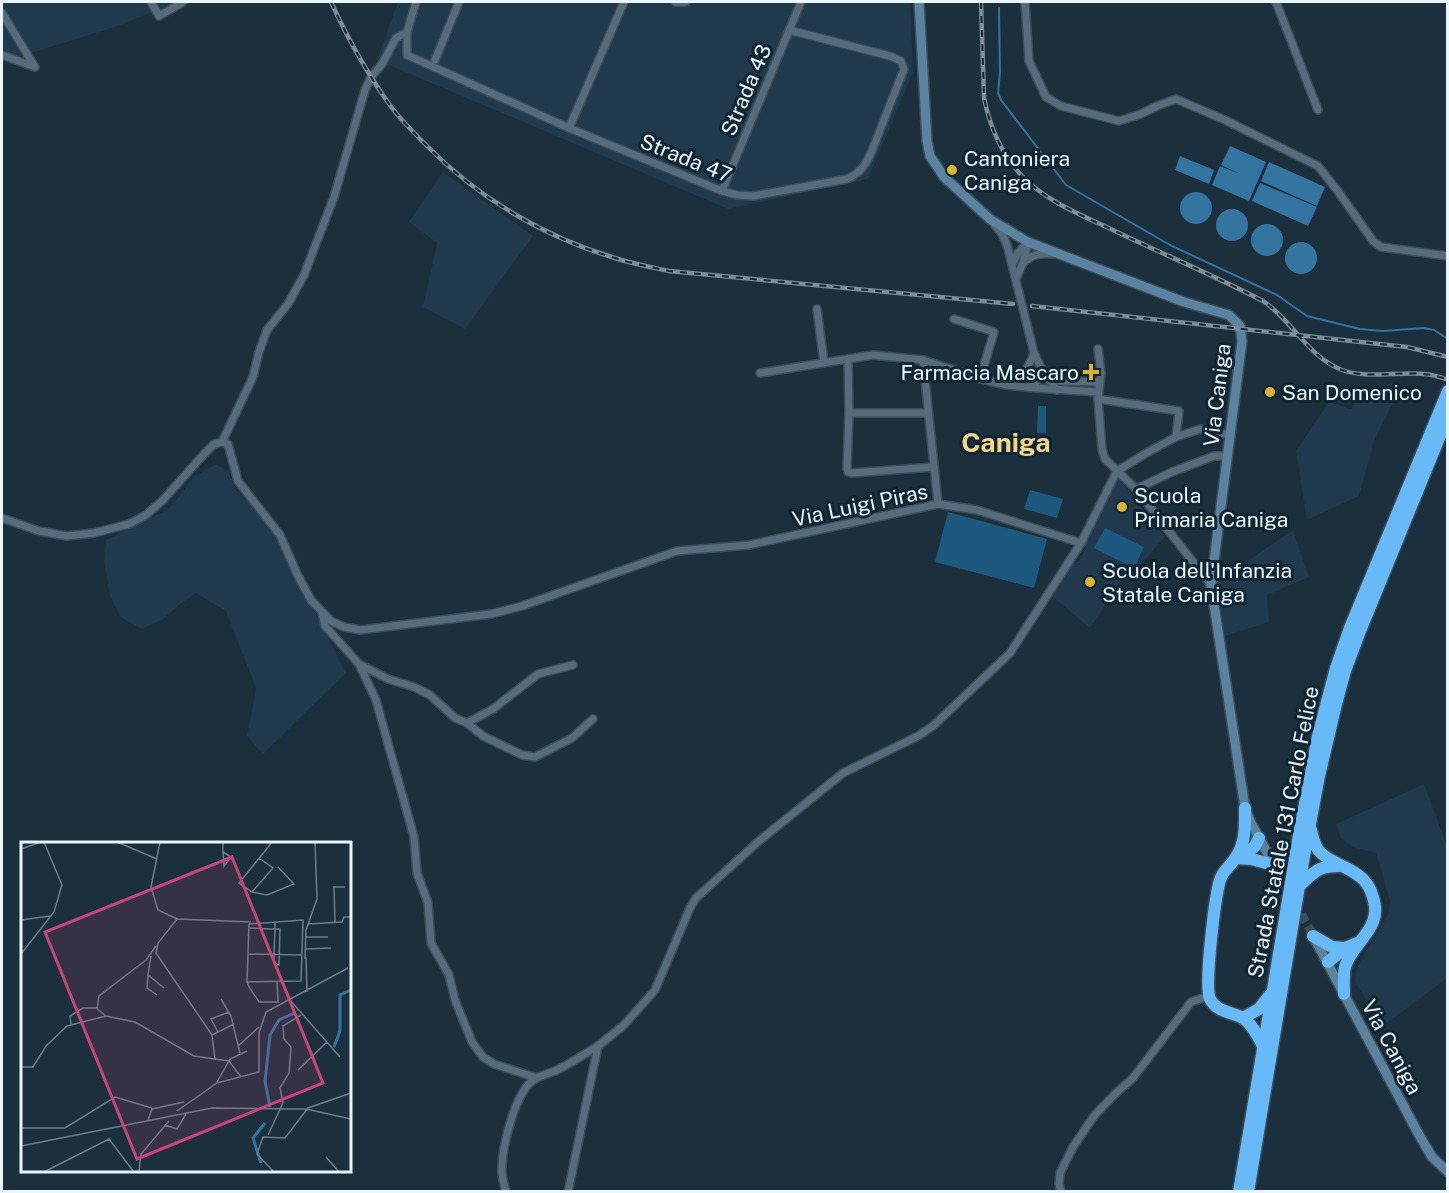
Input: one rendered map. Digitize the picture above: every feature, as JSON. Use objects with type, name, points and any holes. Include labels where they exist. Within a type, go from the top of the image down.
[{"type":"highway","name":"Strada Statale 131 Carlo Felice","points":[[1239,1191],[1263,1046],[1315,775],[1345,671],[1371,601],[1380,567],[1444,413],[1448,391]]},
{"type":"highway","name":"Strada Statale 131 Carlo Felice","points":[[1248,1191],[1310,825],[1315,775]]},
{"type":"highway","points":[[1239,855],[1245,835],[1245,808]]},
{"type":"highway","points":[[1310,825],[1314,842],[1320,852],[1328,859],[1361,875],[1371,889],[1376,909],[1371,928],[1361,941],[1348,950],[1338,962],[1328,962]]},
{"type":"highway","points":[[1259,838],[1255,846],[1239,855],[1223,873],[1219,886],[1208,976],[1209,996],[1214,1004],[1221,1011],[1243,1018],[1263,1046]]},
{"type":"highway","points":[[1239,855],[1275,866]]},
{"type":"highway","points":[[1299,886],[1318,869],[1327,866],[1343,866]]},
{"type":"highway","points":[[1313,934],[1332,946],[1348,950]]},
{"type":"highway","points":[[1344,994],[1348,950]]},
{"type":"highway","points":[[1243,1018],[1259,1010],[1273,992]]},
{"type":"street","points":[[151,2],[159,16],[183,2]]},
{"type":"street","points":[[222,442],[254,377],[259,352],[267,330],[288,304],[304,275],[334,197],[365,90],[396,38],[406,32],[416,2]]},
{"type":"street","points":[[435,60],[459,2]]},
{"type":"street","points":[[569,128],[624,2]]},
{"type":"street","points":[[675,2],[686,2]]},
{"type":"street","name":"Strada 43","points":[[722,191],[801,2]]},
{"type":"street","name":"Via Caniga","points":[[919,2],[927,141],[930,156],[944,177],[991,220],[1028,242],[1184,302],[1229,315],[1242,329],[1211,585],[1245,808],[1275,866]]},
{"type":"street","points":[[1025,2],[1029,61],[1046,97],[1061,106],[1119,121],[1176,99],[1225,120],[1318,166],[1374,241],[1381,247],[1448,256]]},
{"type":"street","points":[[1276,2],[1318,110]]},
{"type":"street","points":[[2,13],[35,67],[2,55]]},
{"type":"street","name":"Strada 47","points":[[406,32],[407,55],[569,128],[722,191],[753,196],[847,179],[856,175],[865,166],[871,153],[904,69],[901,61],[890,56],[789,30]]},
{"type":"street","points":[[991,220],[1007,245],[1034,353],[1044,374],[1057,390]]},
{"type":"street","points":[[1012,263],[1028,242]]},
{"type":"street","points":[[1016,279],[1028,242]]},
{"type":"street","points":[[1023,263],[1030,256],[1040,253],[1062,254]]},
{"type":"street","points":[[817,309],[824,363]]},
{"type":"street","points":[[954,320],[994,332],[980,379]]},
{"type":"street","points":[[1098,349],[1101,373],[1098,395],[1102,449],[1106,459],[1136,489],[1211,585]]},
{"type":"street","points":[[1000,383],[1017,379],[1022,375],[1029,366],[1034,353]]},
{"type":"street","points":[[760,373],[873,355],[923,360],[980,379],[1000,383],[1098,395],[1179,411],[1176,437]]},
{"type":"street","points":[[848,359],[848,472],[934,467]]},
{"type":"street","points":[[923,360],[938,504]]},
{"type":"street","points":[[1029,387],[1044,374]]},
{"type":"street","points":[[1022,375],[1044,374],[1059,381],[1099,382]]},
{"type":"street","points":[[849,413],[928,412]]},
{"type":"street","points":[[506,1191],[502,1174],[509,1126],[518,1102],[530,1082],[569,1064],[598,1046],[624,1025],[655,990],[696,898],[759,841],[843,773],[918,736],[933,726],[1010,653],[1081,543],[1117,471],[1176,437],[1200,429],[1230,435]]},
{"type":"street","points":[[2,518],[39,531],[67,536],[94,533],[129,524],[146,515],[163,500],[214,444],[222,442],[228,444],[238,481],[280,535],[298,576],[311,600],[322,613],[324,626],[359,664],[376,700],[414,837],[417,873],[428,903],[431,943],[449,975],[455,1000],[472,1042],[483,1057],[494,1064],[537,1077]]},
{"type":"street","points":[[1136,489],[1214,456],[1228,456]]},
{"type":"street","name":"Via Luigi Piras","points":[[322,613],[331,621],[344,627],[360,630],[491,614],[522,606],[677,551],[760,543],[938,504],[977,510],[1081,543]]},
{"type":"street","points":[[359,664],[388,679],[430,695],[454,717],[522,755],[535,757],[572,738],[593,719]]},
{"type":"street","points":[[467,723],[493,709],[538,674],[573,666]]},
{"type":"street","name":"Via Caniga","points":[[1313,934],[1418,1133],[1432,1157],[1448,1172]]},
{"type":"street","points":[[1061,1191],[1060,1173],[1073,1147],[1094,1116],[1133,1078],[1191,1002],[1209,996]]},
{"type":"street","points":[[568,1191],[598,1046]]},
{"type":"shaded area","points":[[2,2],[177,2],[118,26],[2,62]]},
{"type":"shaded area","points":[[398,2],[910,2],[913,72],[868,179],[728,209],[377,60]]},
{"type":"shaded area","points":[[1230,146],[1266,162],[1249,201],[1212,185],[1220,166],[1240,174],[1221,165]]},
{"type":"shaded area","points":[[1180,156],[1214,170],[1209,184],[1175,170]]},
{"type":"shaded area","points":[[1269,162],[1325,187],[1317,206],[1261,181]]},
{"type":"shaded area","points":[[443,172],[533,236],[465,329],[423,307],[437,243],[409,222]]},
{"type":"shaded area","points":[[1260,183],[1317,207],[1308,226],[1252,201]]},
{"type":"shaded area","points":[[1196,192],[1207,197],[1212,208],[1207,219],[1196,224],[1185,219],[1180,208],[1185,197]]},
{"type":"shaded area","points":[[1232,209],[1243,214],[1248,225],[1243,236],[1232,241],[1221,236],[1216,225],[1221,214]]},
{"type":"shaded area","points":[[1267,224],[1278,229],[1283,240],[1278,251],[1267,256],[1256,251],[1251,240],[1256,229]]},
{"type":"shaded area","points":[[1301,242],[1312,247],[1317,258],[1312,269],[1301,274],[1290,269],[1285,258],[1290,247]]},
{"type":"shaded area","points":[[1392,383],[1400,388],[1374,441],[1359,496],[1307,520],[1296,451],[1329,402],[1351,409],[1360,393]]},
{"type":"shaded area","points":[[1038,406],[1046,406],[1046,433],[1037,433]]},
{"type":"shaded area","points":[[216,464],[228,471],[235,489],[261,516],[278,540],[346,673],[263,754],[247,736],[256,688],[226,611],[196,593],[162,620],[141,629],[121,617],[110,596],[104,562],[106,540],[169,509],[195,476]]},
{"type":"shaded area","points":[[1118,477],[1165,537],[1135,571],[1129,569],[1090,628],[1052,596],[1071,562],[1078,562],[1086,548],[1083,546]]},
{"type":"shaded area","points":[[1030,490],[1063,499],[1057,518],[1024,509]]},
{"type":"shaded area","points":[[948,512],[1047,539],[1034,588],[935,562]]},
{"type":"shaded area","points":[[1105,528],[1144,547],[1134,568],[1094,548]]},
{"type":"shaded area","points":[[1293,530],[1309,577],[1267,595],[1269,622],[1225,636],[1217,582]]},
{"type":"shaded area","points":[[1424,784],[1447,846],[1447,978],[1383,1026],[1355,982],[1358,965],[1389,913],[1390,900],[1376,853],[1352,847],[1341,838],[1336,824]]},
{"type":"waterway","points":[[999,8],[998,93],[1066,185],[1170,245],[1277,295],[1307,316],[1360,329],[1383,331],[1424,328],[1434,330],[1448,339]]},
{"type":"tunnel","points":[[1275,867],[1312,933]]},
{"type":"railway","points":[[331,2],[351,43],[375,83],[392,108],[417,136],[446,164],[490,199],[513,214],[563,239],[622,260],[669,271],[1013,304]]},
{"type":"railway","points":[[981,2],[986,109],[1002,149],[1015,168],[1032,186],[1079,214],[1263,301],[1274,309],[1319,356],[1342,370],[1368,375],[1422,374],[1448,380]]},
{"type":"railway","points":[[1032,306],[1407,347],[1448,357]]},
{"type":"place","name":"Cantoniera Caniga","points":[[952,170]]},
{"type":"place","name":"Farmacia Mascaro","points":[[1091,372]]},
{"type":"place","name":"San Domenico","points":[[1270,392]]},
{"type":"place","name":"Scuola Primaria Caniga","points":[[1122,507]]},
{"type":"place","name":"Scuola dell'Infanzia Statale Caniga","points":[[1090,582]]},
{"type":"district","name":"Caniga","points":[[1006,442]]}]
